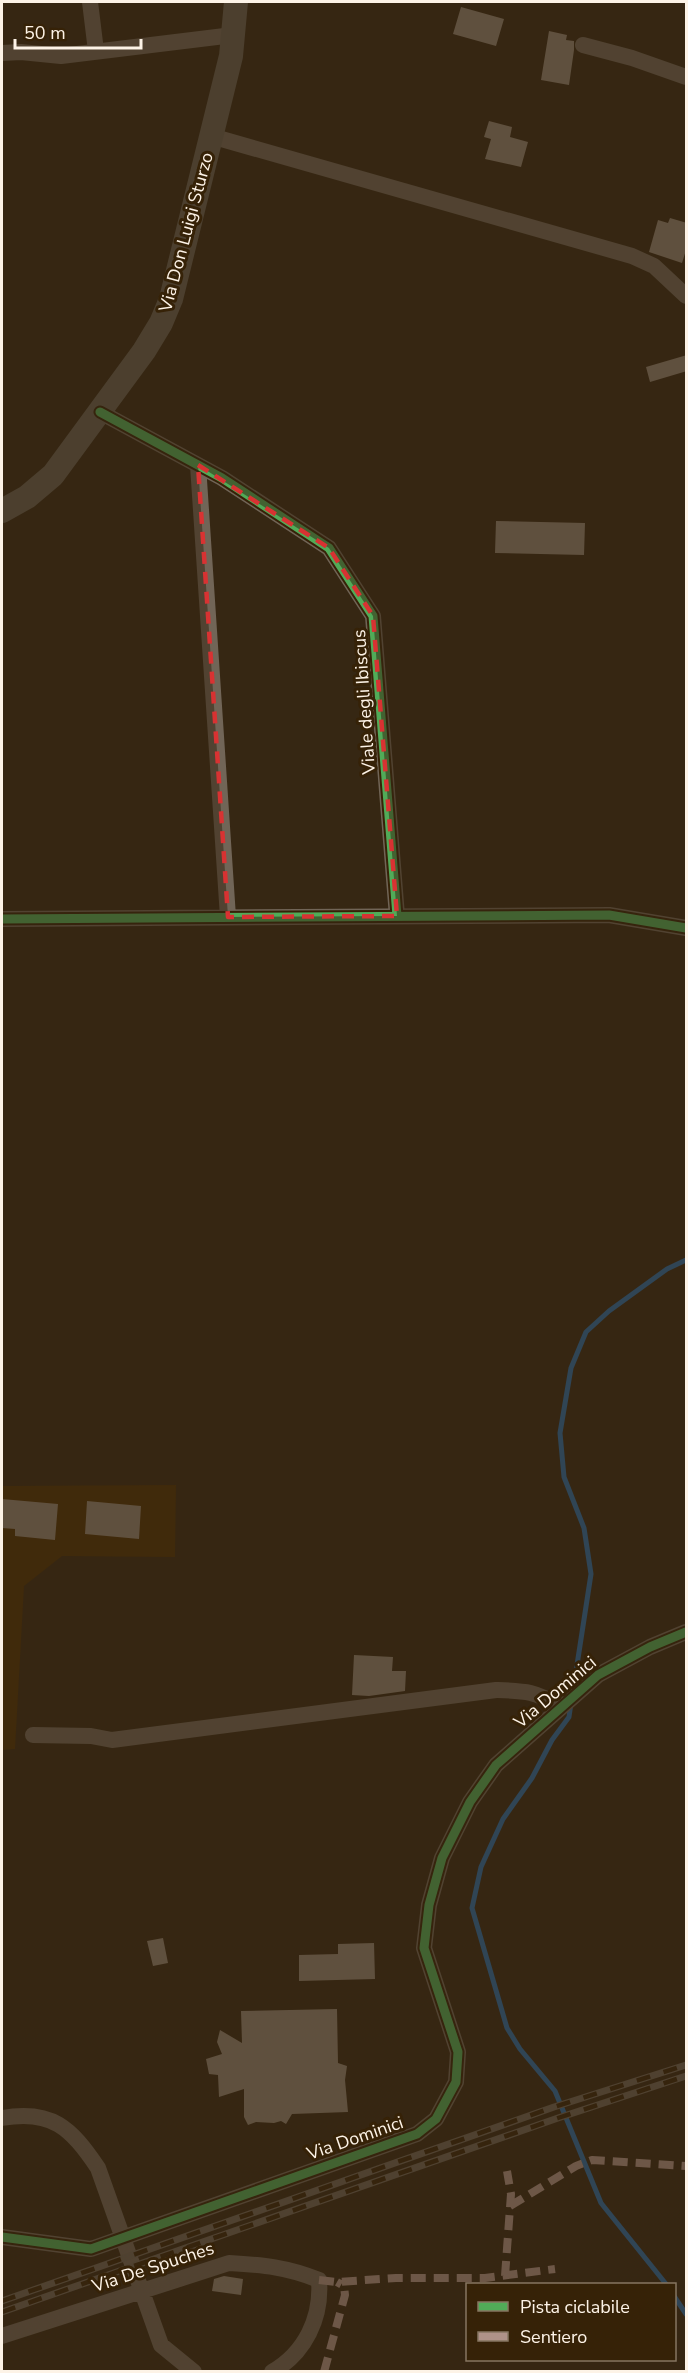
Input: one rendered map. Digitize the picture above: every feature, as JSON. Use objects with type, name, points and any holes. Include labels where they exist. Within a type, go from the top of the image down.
[{"type":"street","points":[[90,2],[96,51]]},
{"type":"street","name":"Via Don Luigi Sturzo","points":[[2,512],[27,497],[53,475],[144,351],[161,323],[168,307],[231,56],[236,2]]},
{"type":"street","points":[[2,53],[21,52],[61,56],[233,35]]},
{"type":"street","points":[[583,45],[632,58],[687,77]]},
{"type":"street","points":[[211,136],[632,256],[654,266],[687,296]]},
{"type":"street","name":"Viale degli Ibiscus","points":[[100,412],[222,478],[329,548],[374,616],[397,916]]},
{"type":"street","points":[[198,465],[228,917]]},
{"type":"street","points":[[2,919],[609,915],[687,928]]},
{"type":"street","name":"Via Dominici","points":[[2,2237],[91,2249],[417,2134],[436,2119],[456,2082],[458,2052],[424,1948],[429,1905],[442,1858],[471,1802],[495,1764],[598,1675],[650,1647],[687,1632]]},
{"type":"street","points":[[33,1735],[91,1736],[112,1740],[496,1690],[525,1691],[563,1705]]},
{"type":"street","points":[[2,2118],[24,2114],[55,2121],[83,2146],[98,2168],[161,2345],[194,2372]]},
{"type":"street","name":"Via De Spuches","points":[[2,2336],[229,2263],[294,2270],[319,2280],[320,2294],[314,2320],[303,2346],[286,2363],[272,2372]]},
{"type":"highlighted area","points":[[198,465],[329,548],[373,616],[397,916],[228,917]]},
{"type":"shaded area","points":[[176,1485],[175,1557],[62,1556],[24,1586],[15,1749],[2,1750],[2,1486]]},
{"type":"building","points":[[461,7],[504,19],[496,46],[453,34]]},
{"type":"building","points":[[549,31],[567,35],[566,40],[574,41],[569,85],[541,80]]},
{"type":"building","points":[[489,121],[512,127],[510,137],[528,142],[521,167],[485,159],[491,139],[484,137]]},
{"type":"building","points":[[670,218],[687,223],[687,247],[682,263],[649,252],[658,220],[668,223]]},
{"type":"building","points":[[687,355],[687,371],[650,382],[646,367]]},
{"type":"building","points":[[496,521],[585,523],[584,555],[495,553]]},
{"type":"building","points":[[2,1499],[58,1504],[55,1540],[15,1536],[15,1529],[2,1528]]},
{"type":"building","points":[[87,1501],[141,1506],[139,1539],[85,1534]]},
{"type":"building","points":[[354,1655],[393,1657],[392,1671],[406,1671],[405,1691],[369,1696],[352,1695]]},
{"type":"building","points":[[163,1938],[168,1963],[153,1966],[147,1941]]},
{"type":"building","points":[[374,1943],[375,1979],[299,1981],[299,1955],[338,1954],[338,1944]]},
{"type":"building","points":[[337,2009],[338,2063],[347,2066],[345,2080],[348,2112],[292,2114],[286,2124],[281,2121],[256,2122],[248,2125],[244,2117],[244,2089],[219,2097],[218,2075],[209,2074],[206,2059],[222,2054],[217,2042],[220,2030],[242,2043],[241,2011]]},
{"type":"building","points":[[224,2276],[243,2279],[241,2295],[212,2291],[214,2279]]},
{"type":"waterway","points":[[573,1691],[591,1574],[584,1528],[564,1477],[560,1433],[571,1368],[586,1332],[609,1311],[667,1269],[686,1260]]},
{"type":"waterway","points":[[571,1703],[569,1717],[552,1740],[532,1778],[503,1819],[481,1867],[472,1908],[507,2028],[520,2049],[555,2091],[601,2203],[665,2283]]},
{"type":"waterway","points":[[676,2299],[686,2314]]},
{"type":"railway","points":[[2,2301],[554,2107],[686,2065]]},
{"type":"railway","points":[[2,2312],[558,2118],[686,2076]]},
{"type":"marked path","points":[[510,2206],[576,2166],[592,2160],[686,2166]]},
{"type":"marked path","points":[[505,2276],[511,2194],[507,2171]]},
{"type":"marked path","points":[[319,2280],[337,2282],[396,2278],[485,2278],[555,2269]]},
{"type":"marked path","points":[[324,2372],[345,2295],[344,2286],[337,2282]]},
{"type":"cycle path","points":[[100,412],[222,478],[329,548],[373,616],[397,916]]},
{"type":"cycle path","points":[[2,919],[609,915],[686,928]]},
{"type":"cycle path","points":[[2,2237],[91,2249],[417,2134],[436,2119],[456,2082],[458,2052],[424,1948],[429,1905],[442,1858],[470,1802],[496,1765],[598,1675],[650,1647],[686,1632]]}]
